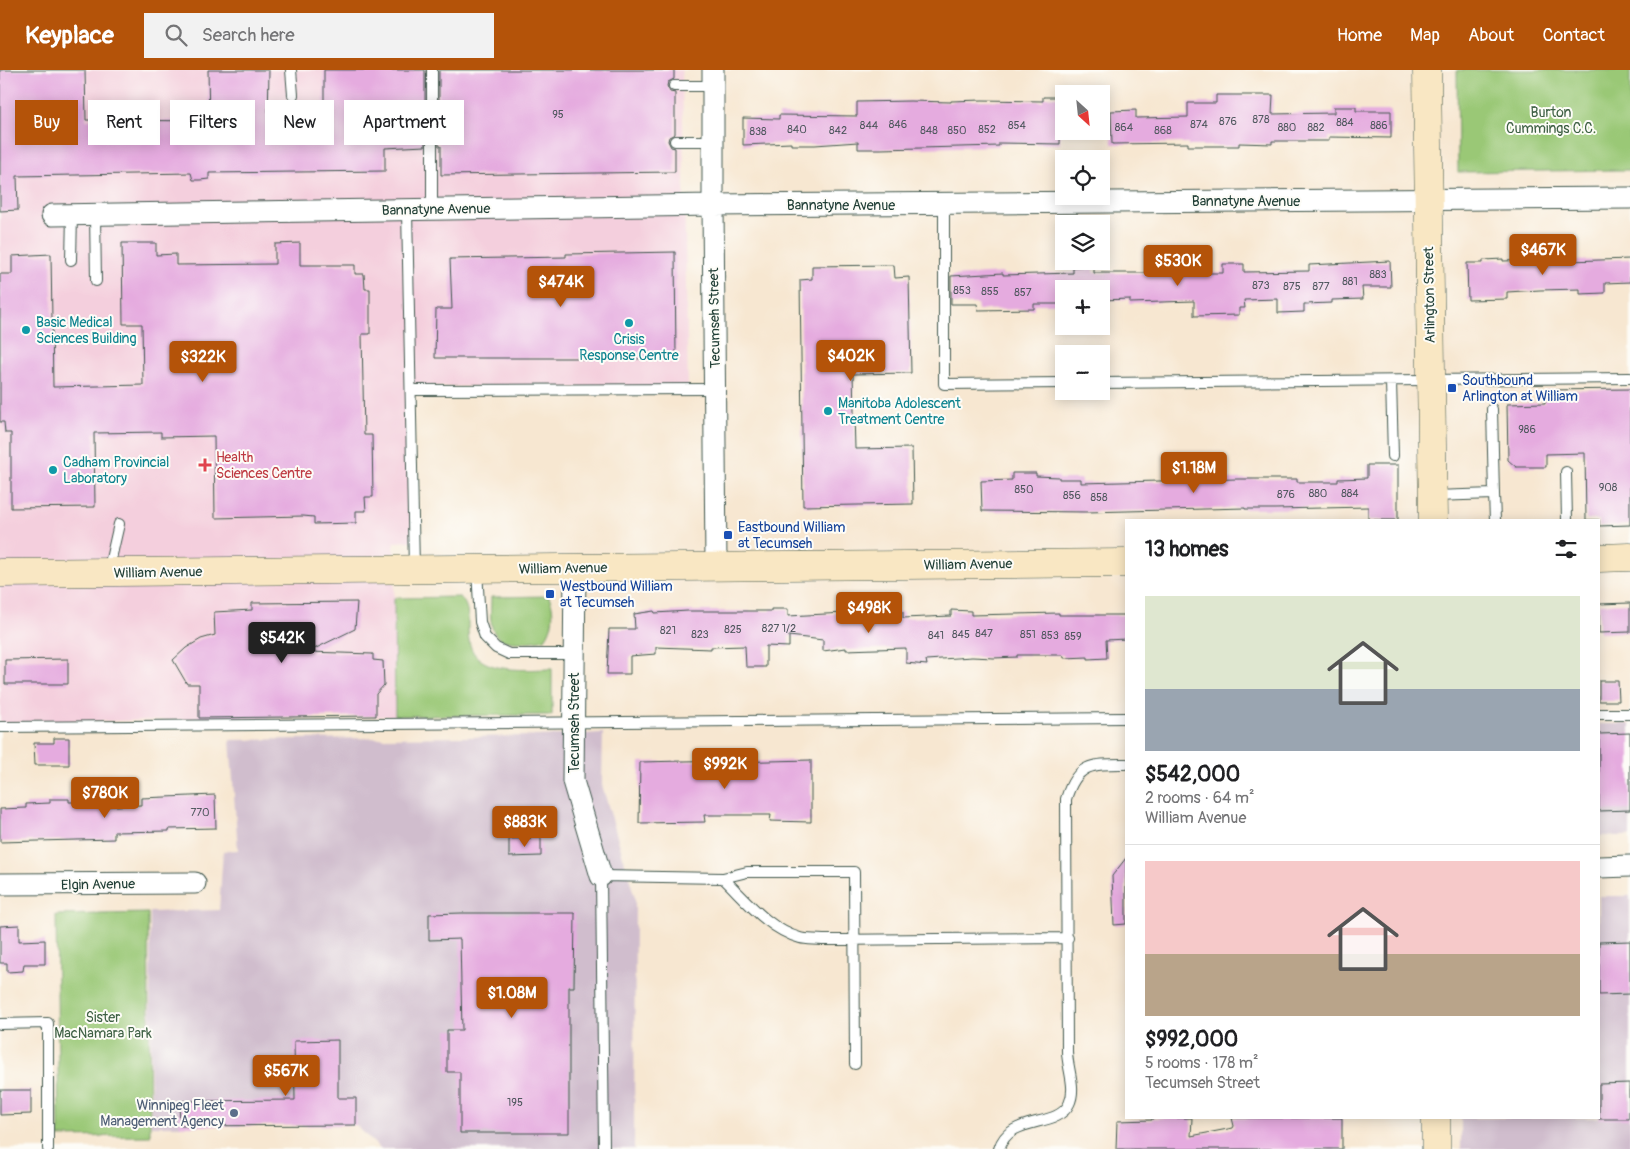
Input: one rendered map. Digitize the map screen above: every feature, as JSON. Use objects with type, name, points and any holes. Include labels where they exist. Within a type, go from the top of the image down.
[{"type":"main road","name":"Arlington Street","points":[[1427,70],[1433,508]]},
{"type":"main road","points":[[1600,558],[1630,557]]},
{"type":"main road","name":"William Avenue","points":[[0,573],[1125,562]]},
{"type":"main road","points":[[1436,1119],[1436,1149]]},
{"type":"street","name":"Tecumseh Street","points":[[713,78],[716,566]]},
{"type":"street","name":"Bannatyne Avenue","points":[[62,215],[713,205],[1630,198]]},
{"type":"street","name":"Tecumseh Street","points":[[574,567],[573,781],[601,876]]},
{"type":"street","points":[[1600,867],[1630,866]]},
{"type":"street","name":"Elgin Avenue","points":[[0,884],[195,883]]},
{"type":"lane","points":[[292,70],[293,95]]},
{"type":"lane","points":[[432,70],[432,209]]},
{"type":"lane","points":[[674,86],[713,78]]},
{"type":"lane","points":[[675,142],[713,141]]},
{"type":"lane","points":[[944,204],[944,384],[1055,383]]},
{"type":"lane","points":[[408,210],[414,569]]},
{"type":"lane","points":[[95,214],[96,281]]},
{"type":"lane","points":[[62,215],[72,260]]},
{"type":"lane","points":[[1110,383],[1630,378]]},
{"type":"lane","points":[[1392,381],[1393,456]]},
{"type":"lane","points":[[411,390],[715,389]]},
{"type":"lane","points":[[1492,409],[1494,519]]},
{"type":"lane","points":[[1566,472],[1567,519]]},
{"type":"lane","points":[[1433,508],[1494,494]]},
{"type":"lane","points":[[108,572],[119,524]]},
{"type":"lane","points":[[477,569],[480,622],[485,637],[496,648],[508,654],[574,654]]},
{"type":"lane","points":[[1600,714],[1630,714]]},
{"type":"lane","points":[[0,727],[1125,718]]},
{"type":"lane","points":[[999,1149],[1002,1140],[1012,1131],[1034,1122],[1051,1118],[1069,1104],[1072,1088],[1067,1062],[1066,799],[1070,784],[1078,774],[1092,765],[1125,764]]},
{"type":"lane","points":[[604,1149],[601,876],[723,878],[747,872],[854,872],[855,1064]]},
{"type":"lane","points":[[723,878],[764,918],[783,932],[801,938],[1068,938]]},
{"type":"lane","points":[[0,1024],[48,1023],[48,1149]]},
{"type":"shaded area","name":"Health Sciences Centre","points":[[0,70],[682,70],[688,389],[409,386],[412,541],[394,542],[395,716],[0,723]]},
{"type":"shaded area","points":[[1600,724],[1630,724],[1630,836],[1600,836]]},
{"type":"shaded area","points":[[603,733],[602,785],[635,898],[634,1149],[380,1149],[356,1125],[151,1126],[150,912],[219,910],[223,851],[238,850],[230,740],[537,736]]},
{"type":"shaded area","points":[[1600,896],[1630,896],[1630,1149],[1461,1149],[1461,1119],[1600,1119]]},
{"type":"green space","name":"Burton Cummings C.C.","points":[[1457,70],[1630,70],[1630,170],[1458,172]]},
{"type":"green space","points":[[549,596],[553,618],[545,639],[510,642],[498,637],[494,632],[491,620],[491,597]]},
{"type":"green space","points":[[460,597],[467,608],[469,642],[477,657],[495,667],[507,669],[552,669],[552,715],[395,716],[394,598]]},
{"type":"green space","name":"Sister MacNamara Park","points":[[148,913],[150,1136],[59,1137],[56,915]]},
{"type":"building","points":[[0,70],[85,70],[88,145],[160,145],[160,121],[170,121],[170,145],[255,145],[255,100],[209,100],[208,70],[269,70],[268,100],[265,100],[265,145],[334,145],[334,100],[324,100],[324,70],[425,70],[425,100],[344,100],[344,145],[425,145],[385,148],[385,171],[209,173],[209,179],[200,180],[193,180],[191,173],[17,176],[18,210],[0,211]]},
{"type":"building","points":[[439,70],[674,70],[674,79],[668,82],[667,86],[670,92],[675,93],[675,134],[669,137],[668,141],[671,147],[675,148],[675,172],[441,175],[441,146],[439,145],[464,145],[464,100],[439,100]]},
{"type":"building","points":[[1216,95],[1273,95],[1272,114],[1334,113],[1334,107],[1356,107],[1356,111],[1391,111],[1391,138],[1329,137],[1329,141],[1272,141],[1272,144],[1239,143],[1239,146],[1188,146],[1188,143],[1112,144],[1111,111],[1136,110],[1136,118],[1188,117],[1188,103],[1216,103]]},
{"type":"building","points":[[1043,97],[1055,97],[1055,140],[1060,140],[1060,144],[999,143],[999,146],[881,149],[858,149],[858,142],[815,145],[791,145],[791,143],[743,145],[743,118],[779,119],[779,115],[857,116],[857,102],[1043,101]]},
{"type":"building","points":[[122,243],[156,243],[156,255],[176,254],[176,265],[275,264],[275,244],[300,243],[300,265],[355,265],[355,274],[364,274],[365,289],[370,289],[370,334],[362,334],[364,435],[372,435],[373,497],[365,497],[366,511],[356,511],[356,523],[314,524],[314,517],[303,516],[215,518],[214,436],[161,437],[161,432],[94,433],[95,507],[11,508],[11,433],[5,433],[4,422],[0,422],[0,274],[12,274],[12,256],[51,254],[53,387],[143,385],[142,324],[123,324]]},
{"type":"building","points":[[675,252],[676,358],[582,360],[582,358],[435,358],[436,309],[452,309],[450,259],[566,257],[566,254]]},
{"type":"building","points":[[1503,259],[1503,261],[1569,259],[1569,261],[1630,259],[1630,282],[1605,283],[1605,293],[1580,294],[1580,289],[1540,290],[1507,292],[1507,299],[1468,300],[1467,263],[1483,263],[1483,260]]},
{"type":"building","points":[[1390,261],[1391,287],[1362,287],[1363,299],[1332,300],[1332,303],[1304,304],[1304,312],[1278,313],[1278,299],[1244,300],[1245,308],[1239,308],[1239,315],[1194,316],[1194,301],[1130,303],[1130,299],[1110,300],[1110,280],[1055,280],[1055,304],[1034,304],[1034,309],[978,310],[977,304],[951,304],[951,276],[1003,273],[1003,275],[1073,273],[1073,270],[1094,270],[1094,273],[1223,273],[1223,264],[1244,264],[1244,272],[1309,271],[1309,265]]},
{"type":"building","name":"Manitoba Adolescent Treatment Centre","points":[[894,265],[895,278],[909,277],[911,373],[853,374],[855,449],[912,448],[913,504],[803,506],[800,280],[812,279],[812,266]]},
{"type":"building","points":[[1630,389],[1630,525],[1600,526],[1600,519],[1586,519],[1585,453],[1546,454],[1546,467],[1516,467],[1508,460],[1507,404],[1545,403],[1545,390]]},
{"type":"building","points":[[1367,465],[1398,465],[1398,519],[1368,519],[1368,507],[1088,512],[982,511],[981,481],[1012,480],[1012,473],[1036,473],[1036,476],[1081,479],[1081,483],[1237,479],[1297,479],[1297,482],[1338,482],[1338,479],[1367,478]]},
{"type":"building","points":[[357,602],[355,629],[308,652],[373,654],[373,660],[383,661],[384,685],[376,694],[376,716],[199,718],[199,684],[187,684],[173,660],[186,648],[201,639],[215,635],[214,612],[252,610],[252,603]]},
{"type":"building","points":[[1630,603],[1630,632],[1600,633],[1600,604]]},
{"type":"building","points":[[771,609],[788,609],[788,616],[844,613],[844,610],[903,612],[903,618],[951,616],[951,610],[971,611],[971,615],[1059,613],[1059,615],[1125,615],[1125,639],[1106,640],[1107,658],[1088,659],[1088,657],[1064,658],[1063,655],[1017,655],[1017,657],[926,660],[927,665],[906,663],[906,648],[846,650],[846,648],[823,651],[823,640],[789,636],[789,647],[766,646],[766,667],[746,667],[745,646],[711,647],[711,649],[656,647],[656,654],[630,656],[630,674],[607,674],[609,629],[635,629],[634,614],[654,611],[655,613],[771,611]]},
{"type":"building","points":[[68,659],[68,684],[5,684],[5,660]]},
{"type":"building","points":[[1600,681],[1618,681],[1619,701],[1600,701]]},
{"type":"building","points":[[1630,733],[1630,810],[1600,811],[1600,734]]},
{"type":"building","points":[[54,738],[69,738],[69,765],[35,765],[34,743],[54,743]]},
{"type":"building","points":[[728,760],[728,762],[811,760],[811,822],[770,821],[771,815],[704,815],[705,822],[639,823],[640,762]]},
{"type":"building","points":[[215,795],[216,828],[114,832],[114,839],[0,842],[0,809],[26,808],[26,804],[50,803],[50,799],[69,799],[69,802],[91,802],[91,807],[141,805],[141,798]]},
{"type":"building","points":[[541,838],[541,856],[509,857],[509,839]]},
{"type":"building","points":[[1125,859],[1125,924],[1114,925],[1112,876]]},
{"type":"building","points":[[575,913],[574,987],[569,987],[569,1133],[460,1133],[460,1072],[447,1072],[447,1030],[462,1030],[460,939],[429,940],[429,914]]},
{"type":"building","points":[[19,925],[19,941],[45,940],[45,964],[24,964],[23,971],[7,972],[7,963],[0,963],[0,926]]},
{"type":"building","points":[[1630,941],[1630,994],[1600,995],[1600,942]]},
{"type":"building","points":[[338,1040],[338,1098],[356,1098],[356,1125],[180,1126],[179,1101],[295,1100],[294,1041]]},
{"type":"building","points":[[1629,1083],[1629,1119],[1600,1119],[1600,1084]]},
{"type":"building","points":[[0,1090],[31,1090],[31,1114],[0,1115]]},
{"type":"building","points":[[1192,1119],[1191,1136],[1233,1128],[1232,1119],[1342,1119],[1342,1149],[1116,1149],[1117,1121]]},
{"type":"place","name":"Crisis Response Centre","points":[[629,323]]},
{"type":"place","name":"Basic Medical Sciences Building","points":[[26,330]]},
{"type":"place","name":"Southbound Arlington at William","points":[[1452,388]]},
{"type":"place","name":"Manitoba Adolescent Treatment Centre","points":[[828,411]]},
{"type":"place","name":"Health Sciences Centre","points":[[205,465]]},
{"type":"place","name":"Cadham Provincial Laboratory","points":[[53,470]]},
{"type":"place","name":"Eastbound William at Tecumseh","points":[[728,535]]},
{"type":"place","name":"Westbound William at Tecumseh","points":[[550,594]]},
{"type":"place","name":"Winnipeg Fleet Management Agency","points":[[234,1113]]}]
